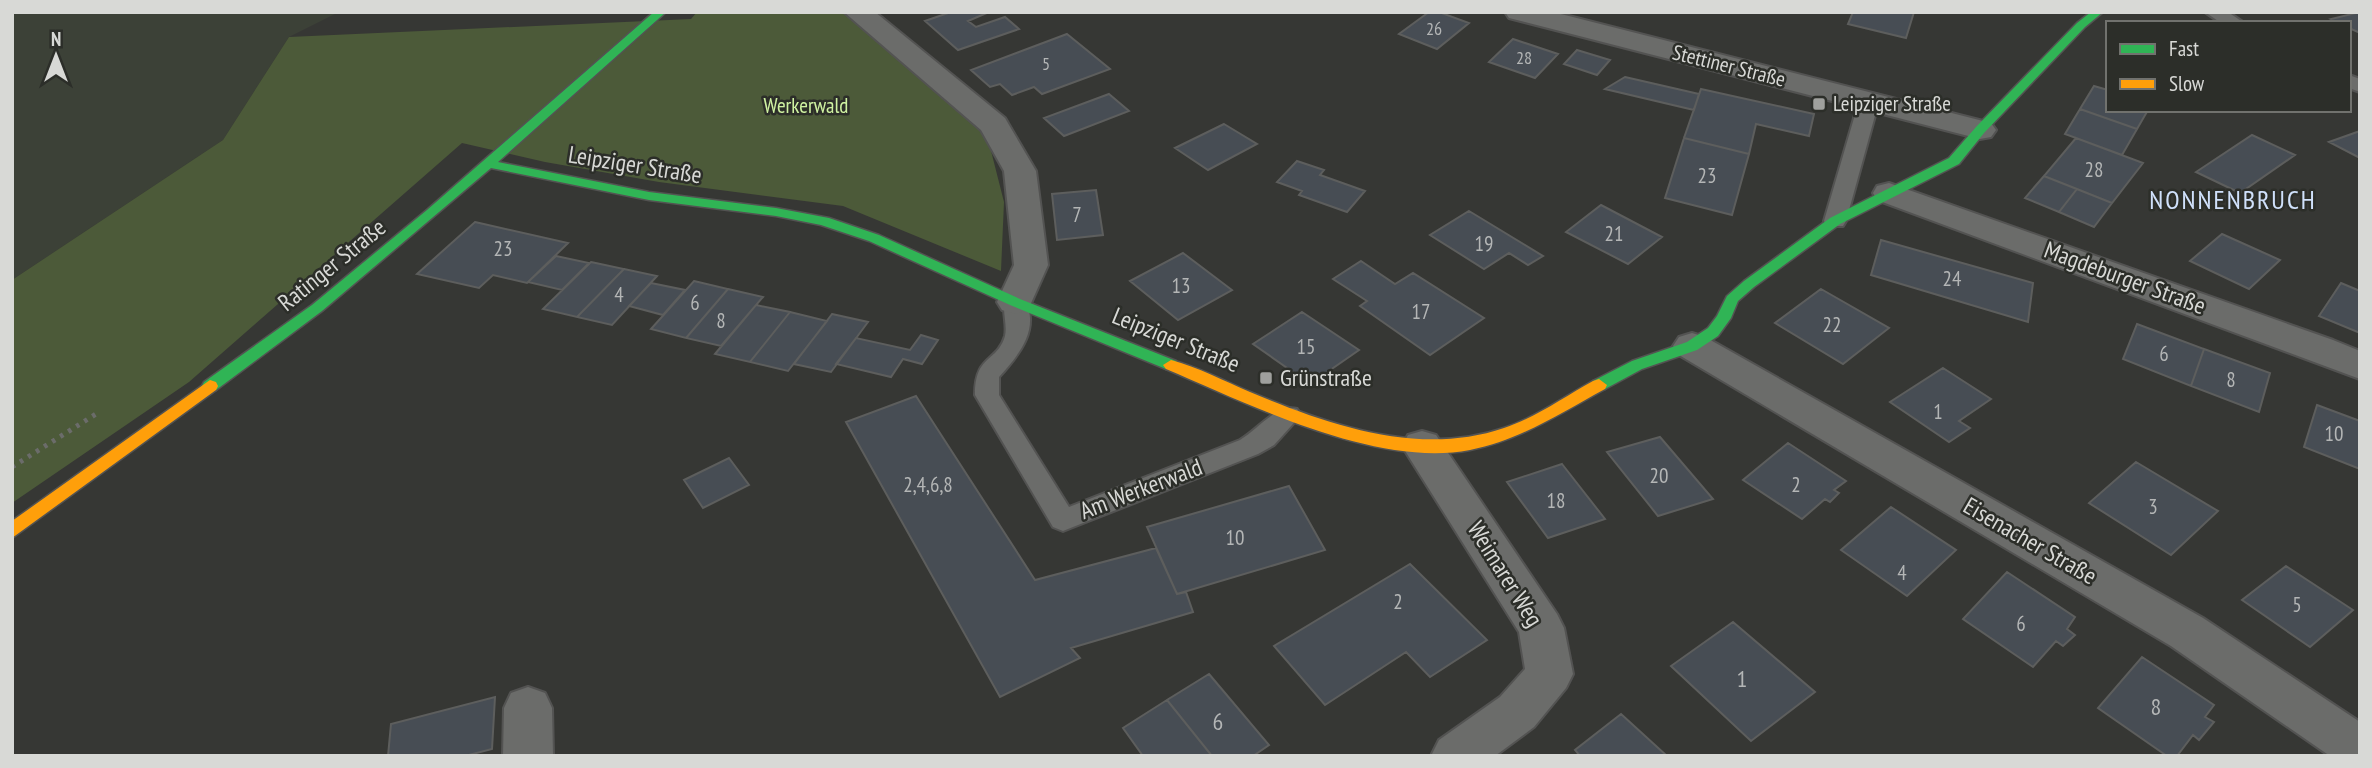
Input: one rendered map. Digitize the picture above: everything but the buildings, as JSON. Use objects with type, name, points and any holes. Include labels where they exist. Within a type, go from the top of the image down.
[{"type":"street","name":"Ratinger Straße","points":[[12,531],[317,308],[488,164],[661,12]]},
{"type":"street","points":[[858,12],[994,125],[1020,171],[1031,265],[1015,302]]},
{"type":"street","name":"Stettiner Straße","points":[[1519,12],[1980,130]]},
{"type":"street","name":"Leipziger Straße","points":[[488,164],[649,196],[776,212],[824,221],[874,237],[1015,302],[1288,415],[1373,440],[1422,446],[1468,444],[1508,434],[1637,365],[1692,346],[1713,332],[1724,318],[1732,299],[1835,221],[1954,161],[1980,130],[2081,25],[2098,12]]},
{"type":"street","name":"Magdeburger Straße","points":[[1889,193],[2360,366]]},
{"type":"street","name":"Eisenacher Straße","points":[[1692,346],[2187,632],[2360,749]]},
{"type":"street","name":"Weimarer Weg","points":[[1422,446],[1542,628],[1549,674],[1517,712],[1456,756]]},
{"type":"street","points":[[528,708],[528,756]]},
{"type":"lane","points":[[2214,12],[2231,21]]},
{"type":"lane","points":[[1835,221],[1869,101]]},
{"type":"lane","name":"Am Werkerwald","points":[[1015,302],[1020,327],[1013,345],[987,374],[987,395],[1063,520],[1249,447],[1265,438],[1288,415]]},
{"type":"shaded area","points":[[12,12],[339,12],[289,37],[223,140],[12,280]]},
{"type":"green space","name":"Werkerwald","points":[[697,12],[843,12],[987,135],[1004,202],[1001,271],[843,206],[659,182],[545,162],[462,143],[189,382],[12,503],[12,280],[223,140],[289,37],[691,19]]},
{"type":"traffic: fast","points":[[210,386],[317,308],[432,213],[661,12]]},
{"type":"traffic: fast","points":[[1599,385],[1637,365],[1692,346],[1713,332],[1724,318],[1732,299],[1749,284],[1835,221],[1954,161],[1980,130],[2081,25],[2098,12]]},
{"type":"traffic: fast","points":[[488,164],[649,196],[776,212],[824,221],[874,238],[1015,302],[1171,365]]},
{"type":"traffic: slow","points":[[1171,365],[1337,430],[1382,441],[1426,446],[1469,444],[1509,433],[1599,385]]},
{"type":"traffic: slow","points":[[12,531],[210,386]]},
{"type":"place","name":"Leipziger Straße","points":[[1819,104]]},
{"type":"place","name":"Grünstraße","points":[[1266,378]]},
{"type":"district","name":"NONNENBRUCH","points":[[2233,200]]}]
